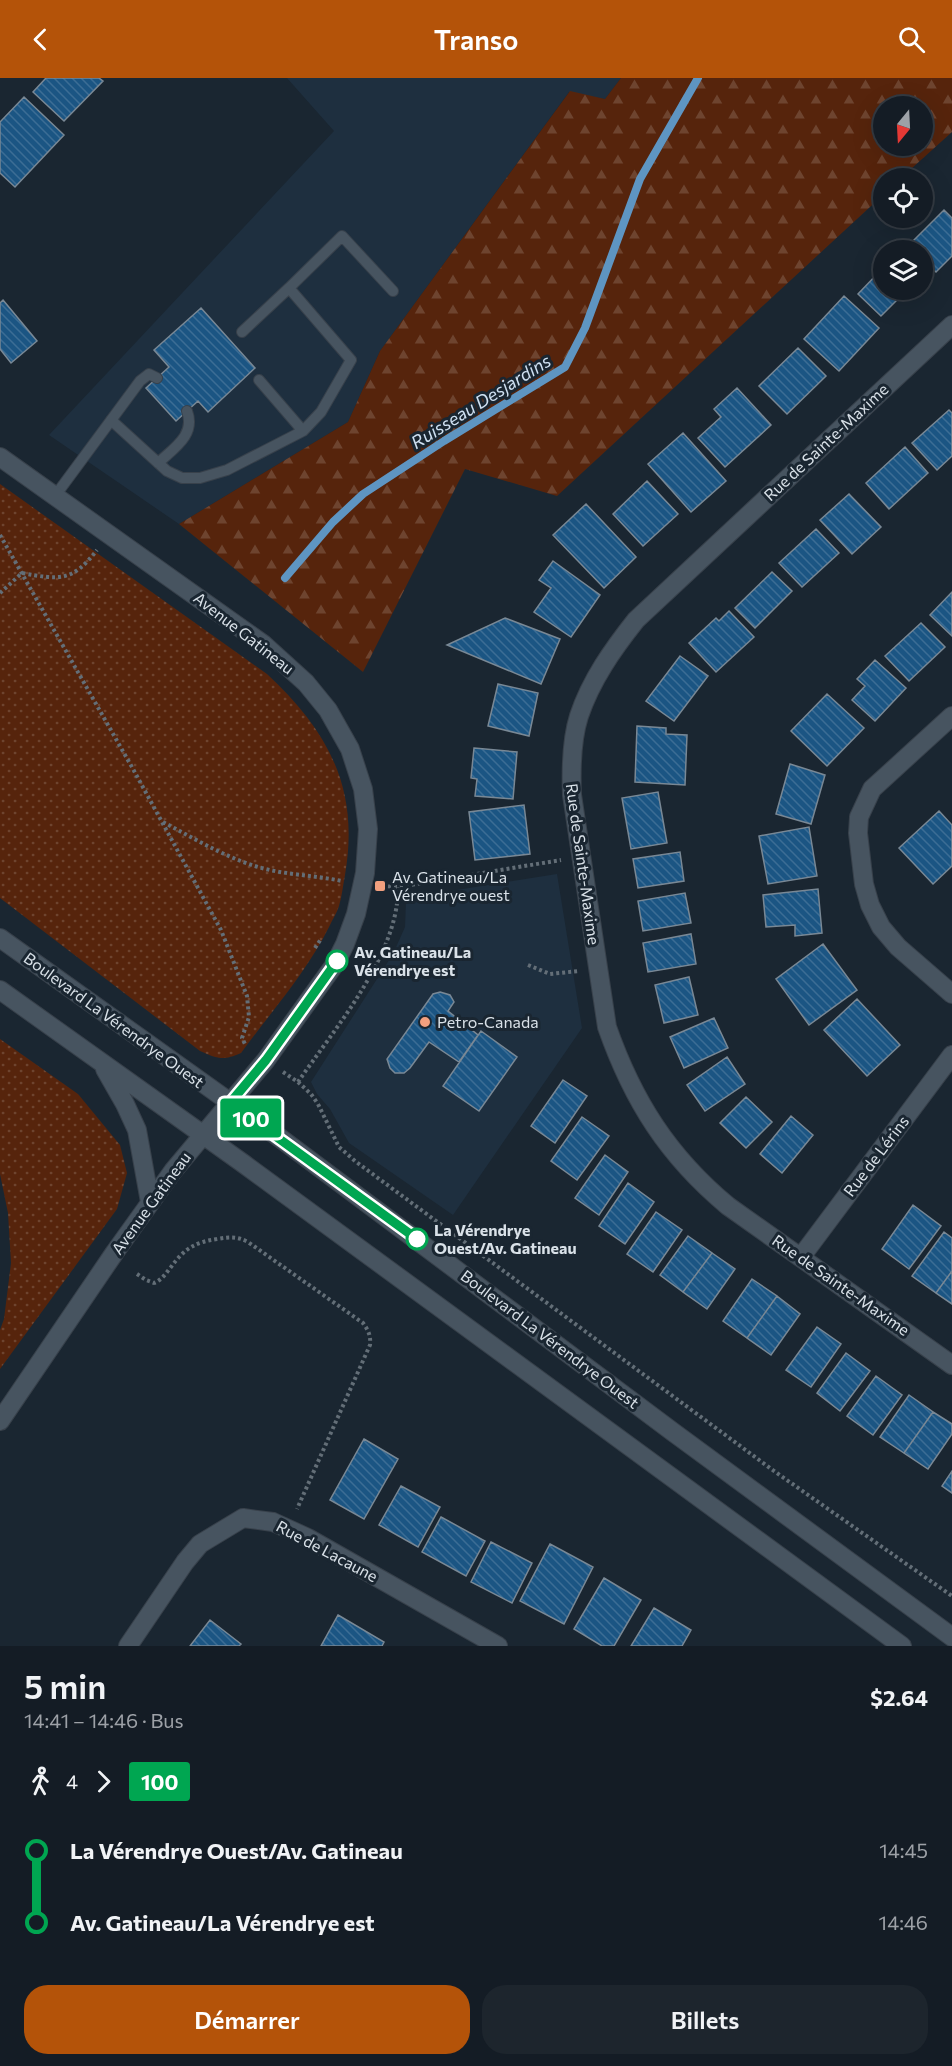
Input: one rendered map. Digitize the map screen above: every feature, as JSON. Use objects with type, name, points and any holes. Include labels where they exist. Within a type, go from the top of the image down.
[{"type":"street","name":"Rue de Sainte-Maxime","points":[[952,325],[636,620],[615,645],[589,692],[577,726],[571,770],[572,795],[607,1027],[618,1059],[648,1116],[683,1165],[728,1206],[952,1365]]},
{"type":"street","name":"Avenue Gatineau","points":[[0,457],[263,644],[292,669],[318,697],[350,749],[363,789],[371,885],[335,964],[266,1060],[150,1202],[0,1421]]},
{"type":"street","points":[[952,716],[872,789],[859,817],[858,832],[864,884],[870,905],[881,927],[898,947],[952,994]]},
{"type":"street","name":"Boulevard La Vérendrye Ouest","points":[[0,939],[405,1230],[673,1432],[952,1637]]},
{"type":"street","points":[[0,990],[203,1135],[902,1646]]},
{"type":"street","name":"Rue de Lérins","points":[[801,1257],[952,1055]]},
{"type":"street","points":[[101,1062],[137,1130],[150,1202]]},
{"type":"street","name":"Rue de Lacaune","points":[[128,1646],[185,1562],[200,1544],[243,1518],[273,1522],[308,1538],[498,1646]]},
{"type":"lane","points":[[242,332],[342,236],[393,291]]},
{"type":"lane","points":[[111,420],[166,471],[182,478],[200,478],[227,470],[303,431],[321,412],[351,360],[289,288]]},
{"type":"lane","points":[[55,496],[140,381],[149,374],[157,378]]},
{"type":"lane","points":[[260,380],[303,431]]},
{"type":"lane","points":[[158,463],[181,442],[188,431],[191,421],[187,411]]},
{"type":"path","points":[[0,535],[163,821],[221,930],[243,983],[249,1007],[249,1017],[242,1036],[246,1046]]},
{"type":"path","points":[[22,573],[50,578],[65,577],[79,570],[98,550]]},
{"type":"path","points":[[0,593],[22,573]]},
{"type":"path","points":[[163,821],[236,860],[256,867],[371,885],[398,887],[567,859]]},
{"type":"path","points":[[298,1082],[364,987],[376,964],[396,915],[398,887]]},
{"type":"path","points":[[528,965],[550,974],[571,972]]},
{"type":"path","name":"Boulevard La Vérendrye Ouest","points":[[284,1072],[311,1094],[335,1140],[344,1152],[765,1464],[952,1596]]},
{"type":"path","points":[[136,1274],[154,1283],[187,1248],[204,1240],[237,1237],[248,1242],[363,1323],[371,1339],[370,1345],[295,1512]]},
{"type":"shaded area","points":[[287,78],[621,78],[605,99],[569,92],[380,351],[348,422],[179,524],[49,435],[334,131]]},
{"type":"shaded area","points":[[557,874],[582,1028],[453,1215],[349,1143],[330,1109],[317,1094],[311,1082],[393,954],[405,927],[406,901],[425,895]]},
{"type":"green space","points":[[621,78],[952,78],[952,132],[933,149],[933,96],[873,96],[873,156],[925,156],[912,168],[873,168],[873,204],[557,496],[465,469],[363,672],[179,524],[348,422],[380,351],[570,91],[605,99]]},
{"type":"green space","points":[[0,484],[267,674],[307,717],[334,763],[343,788],[348,815],[345,875],[339,906],[310,960],[241,1053],[220,1058],[200,1051],[0,898]]},
{"type":"green space","points":[[0,1039],[78,1094],[120,1145],[127,1173],[117,1209],[0,1369],[0,1330],[4,1319],[11,1263],[8,1213],[0,1174]]},
{"type":"building","points":[[46,78],[99,78],[103,81],[64,121],[33,92]]},
{"type":"building","points":[[24,97],[64,135],[15,187],[0,173],[0,122]]},
{"type":"building","points":[[944,210],[952,218],[952,256],[936,272],[933,269],[933,240],[914,240],[926,228],[933,228],[933,221]]},
{"type":"building","points":[[873,278],[873,300],[897,300],[881,316],[858,294]]},
{"type":"building","points":[[844,296],[879,328],[839,371],[804,339]]},
{"type":"building","points":[[3,300],[37,341],[11,363],[0,349],[0,303]]},
{"type":"building","points":[[201,308],[255,368],[208,412],[198,401],[176,421],[146,388],[169,367],[154,350]]},
{"type":"building","points":[[798,348],[826,376],[787,414],[759,386]]},
{"type":"building","points":[[737,388],[771,425],[725,467],[698,438],[721,417],[714,409]]},
{"type":"building","points":[[949,410],[952,413],[952,456],[937,470],[912,443]]},
{"type":"building","points":[[683,433],[726,481],[691,512],[648,464]]},
{"type":"building","points":[[905,447],[928,473],[889,509],[866,483]]},
{"type":"building","points":[[647,481],[678,514],[643,546],[613,514]]},
{"type":"building","points":[[849,494],[881,527],[852,554],[820,520]]},
{"type":"building","points":[[586,504],[636,557],[604,588],[553,535]]},
{"type":"building","points":[[816,529],[839,553],[802,587],[779,563]]},
{"type":"building","points":[[553,561],[600,595],[571,637],[534,612],[551,588],[539,580]]},
{"type":"building","points":[[772,572],[792,591],[755,628],[735,608]]},
{"type":"building","points":[[952,592],[952,636],[930,615]]},
{"type":"building","points":[[729,611],[754,637],[716,672],[689,643],[716,618],[719,621]]},
{"type":"building","points":[[505,618],[560,639],[541,684],[447,645]]},
{"type":"building","points":[[921,623],[945,647],[909,681],[885,656]]},
{"type":"building","points":[[680,656],[708,676],[674,721],[646,701]]},
{"type":"building","points":[[875,660],[906,688],[875,721],[852,700],[865,686],[857,679]]},
{"type":"building","points":[[498,684],[538,693],[529,736],[488,726]]},
{"type":"building","points":[[827,694],[864,728],[827,766],[791,731]]},
{"type":"building","points":[[637,726],[666,728],[666,734],[687,735],[685,785],[635,782]]},
{"type":"building","points":[[474,748],[517,752],[513,799],[475,796],[477,779],[471,778]]},
{"type":"building","points":[[790,764],[825,775],[811,824],[776,814]]},
{"type":"building","points":[[658,792],[667,843],[631,849],[622,798]]},
{"type":"building","points":[[524,805],[530,854],[475,860],[469,812]]},
{"type":"building","points":[[939,811],[952,825],[952,866],[933,884],[899,848]]},
{"type":"building","points":[[809,827],[817,876],[768,884],[759,836]]},
{"type":"building","points":[[680,852],[684,881],[638,888],[633,859]]},
{"type":"building","points":[[818,889],[822,933],[795,936],[795,925],[766,927],[763,895]]},
{"type":"building","points":[[685,893],[691,923],[643,931],[638,901]]},
{"type":"building","points":[[691,934],[696,964],[648,972],[643,943]]},
{"type":"building","points":[[823,944],[857,990],[809,1025],[776,979]]},
{"type":"building","points":[[689,977],[698,1015],[664,1023],[655,985]]},
{"type":"building","points":[[440,992],[450,995],[454,1002],[448,1011],[478,1035],[459,1062],[429,1042],[410,1068],[404,1073],[395,1073],[390,1068],[387,1059],[433,994]]},
{"type":"building","points":[[857,999],[900,1045],[867,1076],[824,1030]]},
{"type":"building","points":[[714,1018],[728,1048],[684,1068],[670,1037]]},
{"type":"building","points":[[481,1031],[517,1057],[479,1111],[443,1086]]},
{"type":"building","points":[[727,1057],[745,1084],[705,1111],[687,1085]]},
{"type":"building","points":[[563,1080],[587,1096],[555,1143],[531,1126]]},
{"type":"building","points":[[746,1097],[772,1122],[746,1148],[720,1123]]},
{"type":"building","points":[[791,1116],[813,1135],[782,1173],[760,1154]]},
{"type":"building","points":[[582,1117],[609,1136],[577,1180],[551,1161]]},
{"type":"building","points":[[605,1155],[628,1172],[599,1215],[575,1198]]},
{"type":"building","points":[[628,1183],[654,1202],[625,1244],[599,1226]]},
{"type":"building","points":[[913,1205],[941,1226],[909,1269],[882,1249]]},
{"type":"building","points":[[656,1212],[682,1230],[653,1272],[627,1254]]},
{"type":"building","points":[[944,1232],[952,1238],[952,1271],[936,1293],[912,1276]]},
{"type":"building","points":[[688,1236],[712,1253],[683,1292],[660,1275]]},
{"type":"building","points":[[712,1253],[735,1269],[707,1309],[683,1292]]},
{"type":"building","points":[[952,1271],[952,1304],[936,1293]]},
{"type":"building","points":[[752,1279],[777,1296],[747,1338],[723,1321]]},
{"type":"building","points":[[777,1296],[800,1314],[771,1355],[747,1338]]},
{"type":"building","points":[[817,1327],[841,1344],[811,1387],[786,1370]]},
{"type":"building","points":[[846,1353],[870,1371],[840,1411],[817,1393]]},
{"type":"building","points":[[876,1376],[902,1395],[873,1435],[847,1416]]},
{"type":"building","points":[[909,1395],[933,1412],[904,1453],[880,1437]]},
{"type":"building","points":[[933,1412],[952,1424],[952,1434],[928,1469],[904,1453]]},
{"type":"building","points":[[364,1439],[398,1459],[364,1519],[330,1500]]},
{"type":"building","points":[[952,1471],[952,1493],[942,1486]]},
{"type":"building","points":[[401,1486],[440,1507],[418,1547],[379,1525]]},
{"type":"building","points":[[441,1517],[485,1541],[466,1576],[422,1552]]},
{"type":"building","points":[[491,1542],[532,1563],[512,1603],[471,1582]]},
{"type":"building","points":[[550,1544],[593,1567],[564,1624],[520,1601]]},
{"type":"building","points":[[604,1578],[641,1600],[614,1646],[602,1646],[574,1629]]},
{"type":"building","points":[[654,1608],[691,1630],[682,1646],[631,1646]]},
{"type":"building","points":[[338,1615],[384,1642],[382,1646],[321,1646]]},
{"type":"building","points":[[210,1620],[241,1644],[239,1646],[190,1646]]},
{"type":"waterway","name":"Ruisseau Desjardins","points":[[285,578],[333,522],[363,494],[565,367],[585,328],[640,179],[698,78]]},
{"type":"bus line","name":"100","points":[[337,961],[266,1060],[230,1103],[417,1239]]},
{"type":"place","name":"Av. Gatineau/La Vérendrye ouest","points":[[380,886]]},
{"type":"place","name":"Av. Gatineau/La Vérendrye est","points":[[337,961]]},
{"type":"place","name":"Petro-Canada","points":[[425,1022]]},
{"type":"place","name":"La Vérendrye Ouest/Av. Gatineau","points":[[417,1239]]}]
